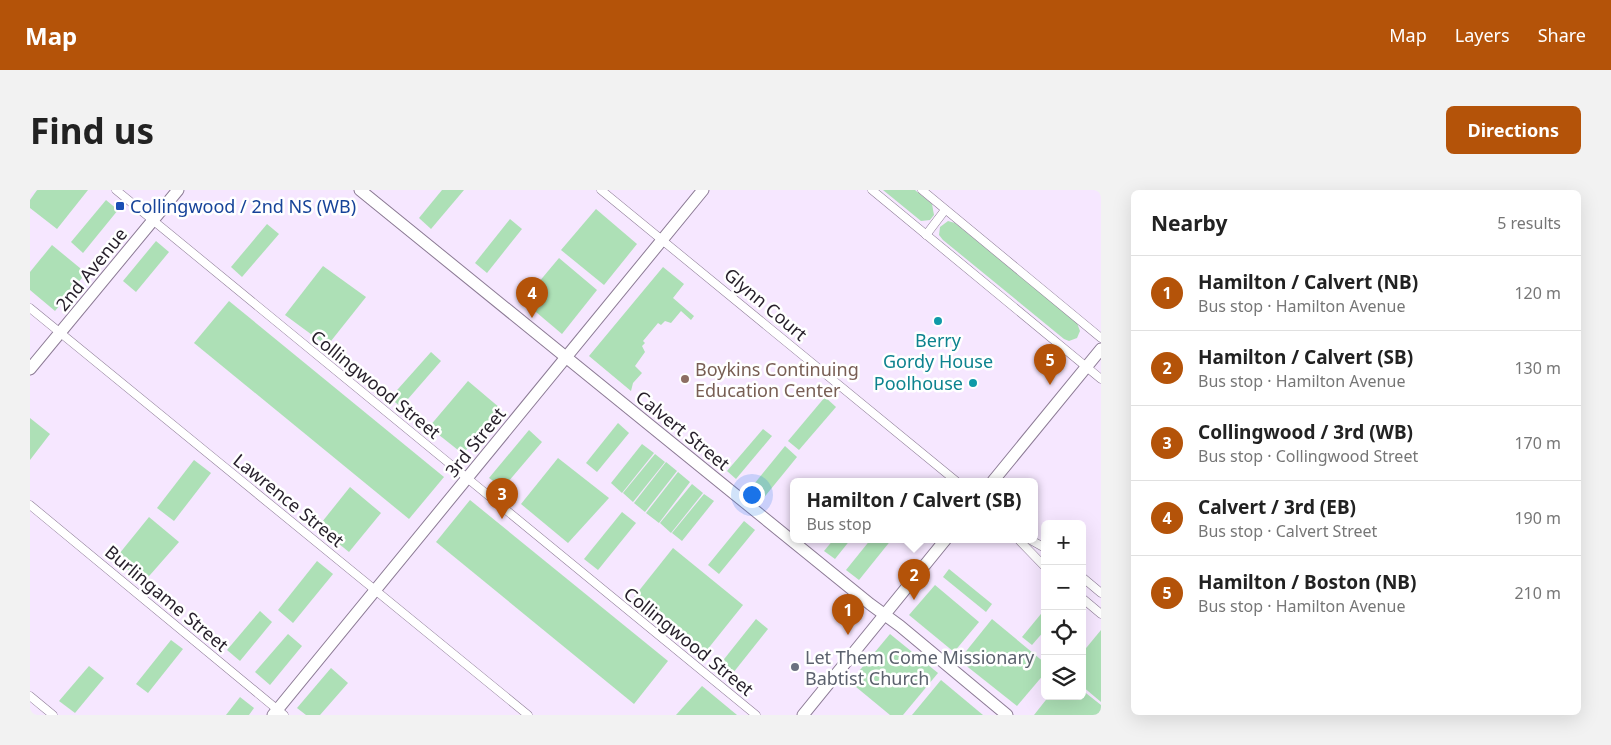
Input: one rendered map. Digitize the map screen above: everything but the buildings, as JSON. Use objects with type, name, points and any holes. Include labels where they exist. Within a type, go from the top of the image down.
[{"type":"street","name":"Collingwood Street","points":[[116,190],[756,715]]},
{"type":"street","name":"2nd Avenue","points":[[30,369],[178,190]]},
{"type":"street","name":"Calvert Street","points":[[360,190],[790,539]]},
{"type":"street","name":"Glynn Court","points":[[601,190],[662,238],[952,478]]},
{"type":"street","name":"3rd Street","points":[[278,713],[566,356],[703,190]]},
{"type":"street","points":[[872,190],[1101,379]]},
{"type":"street","points":[[922,190],[1101,338]]},
{"type":"street","points":[[926,235],[945,210]]},
{"type":"street","name":"Lawrence Street","points":[[30,308],[528,715]]},
{"type":"street","points":[[995,478],[1101,349]]},
{"type":"street","name":"Burlingame Street","points":[[30,505],[278,713]]},
{"type":"street","name":"Calvert Street","points":[[795,543],[884,616],[900,626],[1007,715]]},
{"type":"street","points":[[803,715],[943,543]]},
{"type":"street","points":[[1022,543],[1043,565]]},
{"type":"street","points":[[1086,580],[1101,593]]},
{"type":"street","points":[[1086,601],[1101,614]]},
{"type":"street","points":[[30,696],[53,715]]},
{"type":"green space","points":[[37,190],[88,190],[57,229],[30,208],[30,200]]},
{"type":"green space","points":[[442,190],[464,190],[431,229],[419,218]]},
{"type":"green space","points":[[883,190],[915,190],[932,204],[934,215],[930,220],[921,221]]},
{"type":"green space","points":[[106,200],[118,210],[83,253],[71,242]]},
{"type":"green space","points":[[596,209],[637,244],[604,285],[561,250]]},
{"type":"green space","points":[[510,219],[522,229],[487,273],[475,263]]},
{"type":"green space","points":[[948,221],[955,223],[1077,323],[1080,331],[1077,338],[1069,341],[1064,339],[943,240],[939,235],[940,227]]},
{"type":"green space","points":[[267,224],[279,234],[242,277],[231,267]]},
{"type":"green space","points":[[156,241],[169,252],[136,292],[123,281]]},
{"type":"green space","points":[[52,245],[86,273],[55,311],[30,290],[30,272]]},
{"type":"green space","points":[[559,258],[597,290],[562,334],[523,301]]},
{"type":"green space","points":[[323,266],[366,297],[327,346],[285,315]]},
{"type":"green space","points":[[663,267],[684,284],[673,298],[694,316],[691,320],[681,311],[671,323],[665,321],[661,325],[658,323],[643,341],[645,343],[642,346],[645,352],[635,366],[642,373],[633,383],[631,391],[589,356]]},
{"type":"green space","points":[[229,301],[444,477],[409,519],[194,343]]},
{"type":"green space","points":[[431,352],[441,361],[401,407],[390,398]]},
{"type":"green space","points":[[468,381],[500,408],[463,454],[429,427]]},
{"type":"green space","points":[[825,397],[836,407],[799,450],[788,441]]},
{"type":"green space","points":[[30,418],[50,434],[30,460]]},
{"type":"green space","points":[[618,423],[629,433],[597,472],[586,463]]},
{"type":"green space","points":[[763,429],[772,436],[736,479],[727,471]]},
{"type":"green space","points":[[529,430],[542,442],[503,488],[489,478]]},
{"type":"green space","points":[[642,444],[654,453],[622,493],[611,483]]},
{"type":"green space","points":[[785,446],[797,457],[762,500],[750,489]]},
{"type":"green space","points":[[655,454],[665,462],[633,502],[623,493]]},
{"type":"green space","points":[[558,458],[609,498],[568,543],[521,504]]},
{"type":"green space","points":[[194,460],[211,473],[174,521],[157,508]]},
{"type":"green space","points":[[666,462],[677,471],[645,512],[634,503]]},
{"type":"green space","points":[[678,472],[690,482],[659,523],[646,513]]},
{"type":"green space","points":[[692,484],[703,493],[671,533],[660,523]]},
{"type":"green space","points":[[350,487],[381,513],[349,552],[318,527]]},
{"type":"green space","points":[[704,494],[714,501],[682,541],[672,533]]},
{"type":"green space","points":[[470,500],[668,661],[634,704],[436,542]]},
{"type":"green space","points":[[622,512],[636,523],[598,570],[584,559]]},
{"type":"green space","points":[[149,517],[179,542],[143,583],[115,559]]},
{"type":"green space","points":[[744,521],[755,530],[719,574],[708,565]]},
{"type":"green space","points":[[831,543],[848,543],[835,559],[824,551]]},
{"type":"green space","points":[[868,543],[889,543],[859,580],[846,570]]},
{"type":"green space","points":[[673,548],[743,605],[703,655],[634,597]]},
{"type":"green space","points":[[317,561],[333,574],[293,623],[278,610]]},
{"type":"green space","points":[[949,569],[992,604],[986,612],[943,577]]},
{"type":"green space","points":[[935,585],[979,622],[954,652],[909,615]]},
{"type":"green space","points":[[260,611],[272,622],[240,661],[227,650]]},
{"type":"green space","points":[[1041,614],[1041,635],[1032,645],[1022,637]]},
{"type":"green space","points":[[756,619],[768,629],[729,678],[717,668]]},
{"type":"green space","points":[[992,619],[1041,660],[1041,678],[1017,706],[959,660]]},
{"type":"green space","points":[[1101,630],[1101,702],[1086,689],[1086,648]]},
{"type":"green space","points":[[288,634],[302,646],[270,685],[255,672]]},
{"type":"green space","points":[[890,634],[938,673],[903,715],[890,715],[850,682]]},
{"type":"green space","points":[[171,640],[183,649],[148,693],[136,684]]},
{"type":"green space","points":[[89,666],[104,678],[75,713],[59,701]]},
{"type":"green space","points":[[331,668],[348,683],[320,715],[306,715],[297,708]]},
{"type":"green space","points":[[941,680],[983,715],[912,715]]},
{"type":"green space","points":[[702,686],[737,715],[676,715]]},
{"type":"green space","points":[[1086,693],[1101,705],[1101,715],[1034,715],[1046,700],[1086,700]]},
{"type":"green space","points":[[240,697],[254,708],[249,715],[226,715]]},
{"type":"place","name":"Collingwood / 2nd NS (WB)","points":[[120,206]]},
{"type":"place","name":"Calvert / 3rd (EB)","points":[[532,318]]},
{"type":"place","name":"Berry Gordy House","points":[[938,321]]},
{"type":"place","name":"Boykins Continuing Education Center","points":[[685,379]]},
{"type":"place","name":"Poolhouse","points":[[973,383]]},
{"type":"place","name":"Hamilton / Boston (NB)","points":[[1050,385]]},
{"type":"place","name":"Collingwood / 3rd (WB)","points":[[502,519]]},
{"type":"place","name":"Hamilton / Calvert (SB)","points":[[914,600]]},
{"type":"place","name":"Hamilton / Calvert (NB)","points":[[848,635]]},
{"type":"place","name":"Let Them Come Missionary Babtist Church","points":[[795,667]]}]
